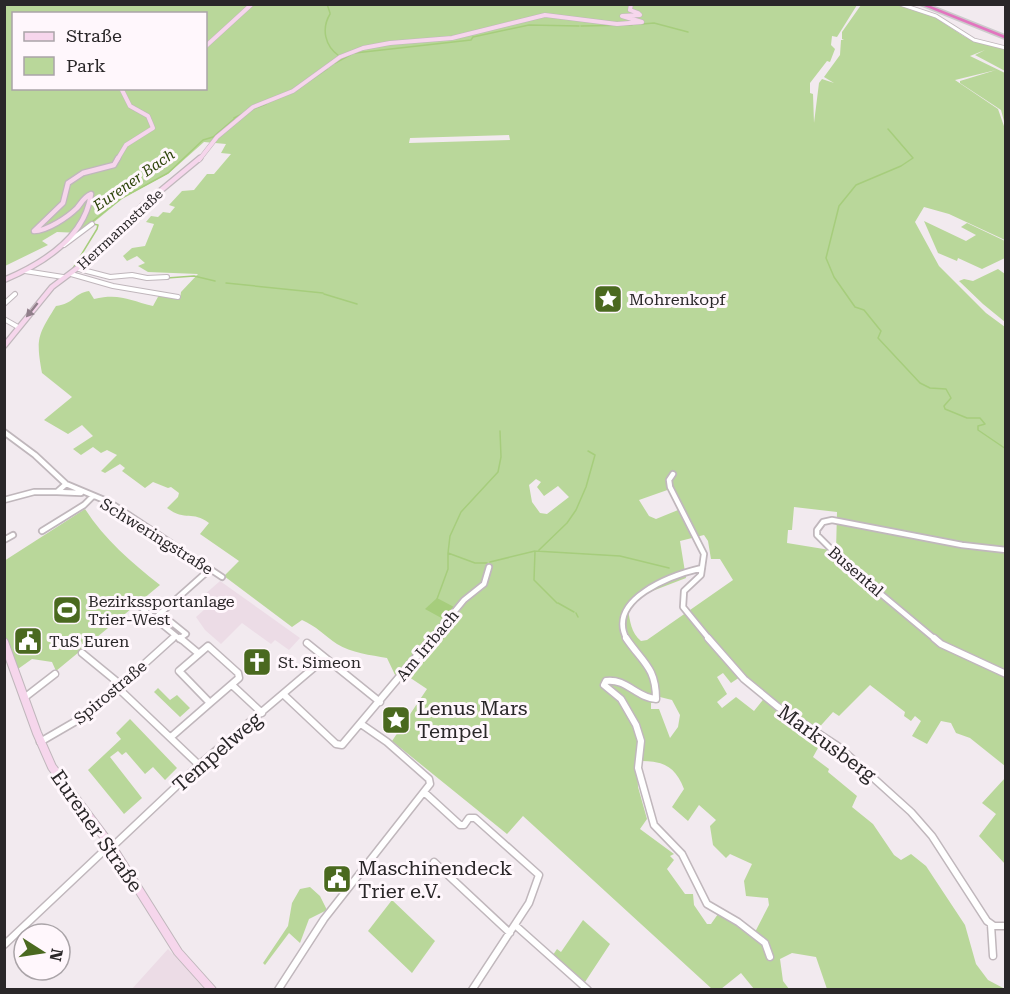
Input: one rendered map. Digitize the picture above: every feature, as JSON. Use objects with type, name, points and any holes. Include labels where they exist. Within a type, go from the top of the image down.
[{"type":"highway","points":[[923,4],[1005,37]]},
{"type":"street","points":[[207,45],[218,38],[252,4]]},
{"type":"street","name":"Herrmannstraße","points":[[4,346],[52,287],[79,269],[107,245],[144,204],[204,155],[217,137],[248,110],[293,91],[335,60],[352,52],[390,43],[452,38],[545,15],[620,24],[643,22],[622,16],[639,16],[630,10],[631,4]]},
{"type":"street","points":[[900,4],[936,16],[971,38],[1005,48]]},
{"type":"street","points":[[64,245],[77,231],[88,211],[92,194],[87,195],[80,206],[42,231],[36,233],[34,230],[63,203],[67,185],[71,180],[88,171],[114,165],[126,145],[153,128],[152,121],[144,112],[129,106],[122,90]]},
{"type":"street","points":[[4,280],[25,271],[92,225]]},
{"type":"street","points":[[79,269],[110,277],[132,275],[147,278],[167,277]]},
{"type":"street","points":[[25,271],[63,278]]},
{"type":"street","points":[[71,274],[112,286],[178,297]]},
{"type":"street","points":[[4,304],[15,294]]},
{"type":"street","points":[[4,319],[18,327]]},
{"type":"street","points":[[4,432],[35,455],[66,484],[83,493]]},
{"type":"street","points":[[673,474],[669,480],[670,487],[704,554],[702,568],[692,570],[638,596],[624,611],[621,618],[620,624],[626,638],[646,660],[652,671],[656,699],[651,699],[612,679],[606,681],[604,685],[621,699],[636,725],[641,741],[638,768],[654,825],[682,854],[707,904],[738,922],[765,943],[770,957]]},
{"type":"street","points":[[57,492],[66,484]]},
{"type":"street","points":[[4,500],[34,492],[83,493]]},
{"type":"street","name":"Schweringstraße","points":[[83,493],[109,502],[222,577]]},
{"type":"street","points":[[42,531],[85,506],[93,496]]},
{"type":"street","name":"Busental","points":[[1005,550],[962,545],[832,520],[823,522],[817,530],[817,534],[826,546],[851,569],[941,644],[1005,674]]},
{"type":"street","points":[[4,540],[13,535]]},
{"type":"street","name":"Am Irrbach","points":[[283,694],[336,744],[342,745],[464,600],[487,581],[489,567]]},
{"type":"street","name":"Markusberg","points":[[702,568],[700,575],[684,591],[683,607],[689,616],[744,679],[778,707],[839,747],[905,806],[932,836],[990,924],[993,956]]},
{"type":"street","points":[[154,619],[209,570]]},
{"type":"street","points":[[138,605],[198,653]]},
{"type":"street","points":[[160,613],[186,634],[177,638]]},
{"type":"street","name":"Spirostraße","points":[[40,742],[78,721],[177,638]]},
{"type":"street","name":"Eurener Straße","points":[[4,642],[9,668],[24,698],[40,742],[58,775],[111,846],[177,952],[212,990]]},
{"type":"street","points":[[307,643],[380,702]]},
{"type":"street","points":[[171,737],[211,704],[239,678],[238,673],[208,646],[179,670],[211,704]]},
{"type":"street","points":[[82,653],[120,686],[199,765]]},
{"type":"street","name":"Tempelweg","points":[[4,945],[199,765],[324,659]]},
{"type":"street","points":[[24,698],[55,674]]},
{"type":"street","points":[[232,685],[261,713]]},
{"type":"street","points":[[278,990],[324,919],[430,784],[429,779],[387,742],[361,724]]},
{"type":"street","points":[[424,792],[460,825],[475,818],[539,875],[529,903],[472,990]]},
{"type":"street","points":[[434,862],[510,933]]},
{"type":"street","points":[[990,924],[1005,926]]},
{"type":"street","points":[[515,926],[588,990]]},
{"type":"shaded area","points":[[220,581],[300,638],[289,650],[275,640],[271,644],[242,623],[221,644],[205,630],[196,617],[205,609],[196,602]]},
{"type":"shaded area","points":[[437,598],[454,607],[445,620],[425,609]]},
{"type":"shaded area","points":[[168,949],[208,989],[131,990]]},
{"type":"green space","points":[[4,5],[857,5],[837,37],[832,36],[831,45],[835,49],[830,62],[827,61],[810,83],[810,93],[813,94],[814,123],[819,83],[822,79],[834,83],[824,77],[840,55],[841,40],[844,40],[842,32],[861,5],[898,5],[930,14],[965,37],[1005,49],[1005,71],[975,55],[985,50],[970,56],[1005,73],[1005,125],[1001,110],[960,83],[960,81],[996,70],[955,80],[998,109],[1005,129],[1005,240],[949,214],[924,207],[915,222],[939,266],[986,313],[1005,327],[1005,766],[970,738],[956,733],[951,723],[941,721],[927,744],[912,736],[921,721],[915,716],[911,721],[904,716],[905,712],[870,685],[839,716],[833,712],[815,732],[823,739],[813,757],[857,796],[852,807],[873,824],[894,855],[901,860],[911,854],[926,866],[965,925],[976,964],[988,980],[1005,989],[827,989],[816,957],[792,953],[780,959],[783,981],[789,989],[754,989],[741,973],[721,989],[712,989],[523,816],[507,834],[392,741],[427,689],[406,675],[396,677],[387,658],[348,650],[302,620],[292,627],[224,576],[239,561],[200,534],[209,523],[198,517],[179,514],[167,508],[179,493],[171,487],[153,482],[145,488],[122,471],[125,468],[120,464],[105,473],[101,471],[117,455],[107,450],[101,453],[93,447],[81,455],[73,449],[93,436],[82,425],[68,434],[44,420],[72,397],[42,373],[40,338],[56,306],[67,303],[89,291],[94,299],[118,297],[153,306],[159,295],[180,299],[181,292],[198,274],[148,272],[138,266],[145,263],[137,256],[127,261],[123,256],[132,248],[145,246],[154,224],[146,222],[151,216],[158,217],[163,212],[170,213],[175,207],[169,205],[182,191],[194,190],[207,174],[214,174],[231,154],[221,153],[226,144],[204,142],[169,173],[123,198],[81,233],[57,232],[42,241],[48,245],[5,266]],"holes":[[[509,135],[510,140],[409,143],[410,138]],[[536,479],[541,482],[537,487],[544,496],[558,486],[569,497],[547,514],[540,513],[532,502],[529,485]],[[673,488],[683,508],[656,519],[649,516],[639,500]],[[794,507],[837,512],[836,551],[787,543],[788,530],[792,530]],[[704,535],[708,541],[711,559],[720,559],[733,580],[647,640],[641,641],[633,631],[628,609],[642,595],[686,578],[680,541]],[[723,673],[731,683],[743,675],[766,696],[754,711],[736,697],[722,708],[717,702],[727,694],[717,677]],[[660,697],[672,700],[680,715],[678,727],[670,738],[659,709],[651,709],[651,703],[659,703]],[[637,761],[660,763],[672,769],[684,789],[672,807],[688,821],[699,805],[716,820],[710,826],[713,845],[726,858],[730,854],[752,864],[744,881],[746,896],[768,898],[769,905],[754,934],[718,914],[711,924],[707,924],[694,905],[693,894],[685,894],[667,869],[674,860],[670,856],[674,854],[640,829],[647,819],[638,787]]]},
{"type":"green space","points":[[924,221],[966,241],[976,235],[961,227],[967,223],[1005,241],[1005,258],[982,269],[958,258],[957,261],[938,253]]},
{"type":"green space","points":[[998,269],[1005,274],[1005,322],[959,281],[964,279],[973,281]]},
{"type":"green space","name":"Bezirkssportanlage Trier-West","points":[[85,509],[119,550],[160,585],[56,671],[52,662],[32,659],[18,669],[5,635],[4,561]]},
{"type":"green space","points":[[158,688],[170,700],[177,695],[190,708],[180,717],[154,692]]},
{"type":"green space","points":[[130,719],[177,768],[165,780],[153,767],[145,774],[126,752],[122,755],[118,751],[110,757],[142,798],[124,814],[88,770],[121,739],[116,733]]},
{"type":"green space","points":[[1005,778],[1005,864],[979,836],[996,814],[982,803]]},
{"type":"green space","points":[[310,887],[320,896],[327,910],[309,919],[300,943],[289,933],[265,965],[263,963],[288,926],[292,903],[300,889]]},
{"type":"green space","points":[[392,900],[435,941],[412,973],[368,931]]},
{"type":"green space","points":[[583,920],[610,944],[585,982],[553,955],[557,949],[561,952]]},
{"type":"waterway","points":[[327,4],[330,13]]},
{"type":"waterway","points":[[330,14],[326,25],[326,37],[330,47],[339,56]]},
{"type":"waterway","name":"Eurener Bach","points":[[642,24],[654,23],[688,32]]},
{"type":"waterway","name":"Eurener Bach","points":[[355,53],[471,40],[473,37],[529,25],[579,26]]},
{"type":"waterway","name":"Eurener Bach","points":[[581,26],[632,25]]},
{"type":"waterway","name":"Eurener Bach","points":[[335,63],[350,55]]},
{"type":"waterway","name":"Eurener Bach","points":[[311,80],[327,69]]},
{"type":"waterway","name":"Eurener Bach","points":[[251,110],[266,104]]},
{"type":"waterway","name":"Eurener Bach","points":[[234,118],[242,114]]},
{"type":"waterway","name":"Eurener Bach","points":[[72,270],[97,229],[98,225],[93,224],[93,221],[122,198],[168,173],[203,140],[213,137],[234,119]]},
{"type":"waterway","points":[[888,129],[913,158],[901,166],[856,185],[839,206],[826,258],[834,277],[855,307],[864,310],[881,331],[878,338],[920,383],[930,388],[946,389],[951,398],[944,406],[945,409],[967,418],[980,418],[985,424],[978,426],[978,430],[1006,449]]},
{"type":"waterway","points":[[167,278],[194,276],[215,281]]},
{"type":"waterway","points":[[226,283],[323,293]]},
{"type":"waterway","points":[[324,294],[357,304]]},
{"type":"waterway","points":[[448,553],[450,536],[461,512],[498,472],[501,457],[500,431]]},
{"type":"waterway","points":[[539,550],[567,523],[576,510],[586,487],[595,455],[588,451]]},
{"type":"waterway","points":[[490,562],[535,551]]},
{"type":"waterway","points":[[535,551],[620,556],[669,568]]},
{"type":"waterway","points":[[535,551],[534,580],[557,603]]},
{"type":"waterway","points":[[437,599],[448,569],[448,553]]},
{"type":"waterway","points":[[448,553],[475,563],[487,563]]},
{"type":"waterway","points":[[558,603],[574,612]]},
{"type":"waterway","points":[[576,613],[578,617]]},
{"type":"place","name":"Mohrenkopf","points":[[608,299]]},
{"type":"place","name":"Bezirkssportanlage Trier-West","points":[[67,610]]},
{"type":"place","name":"TuS Euren","points":[[28,641]]},
{"type":"place","name":"St. Simeon","points":[[257,662]]},
{"type":"place","name":"Lenus Mars Tempel","points":[[396,720]]},
{"type":"place","name":"Maschinendeck Trier e.V.","points":[[337,879]]}]
